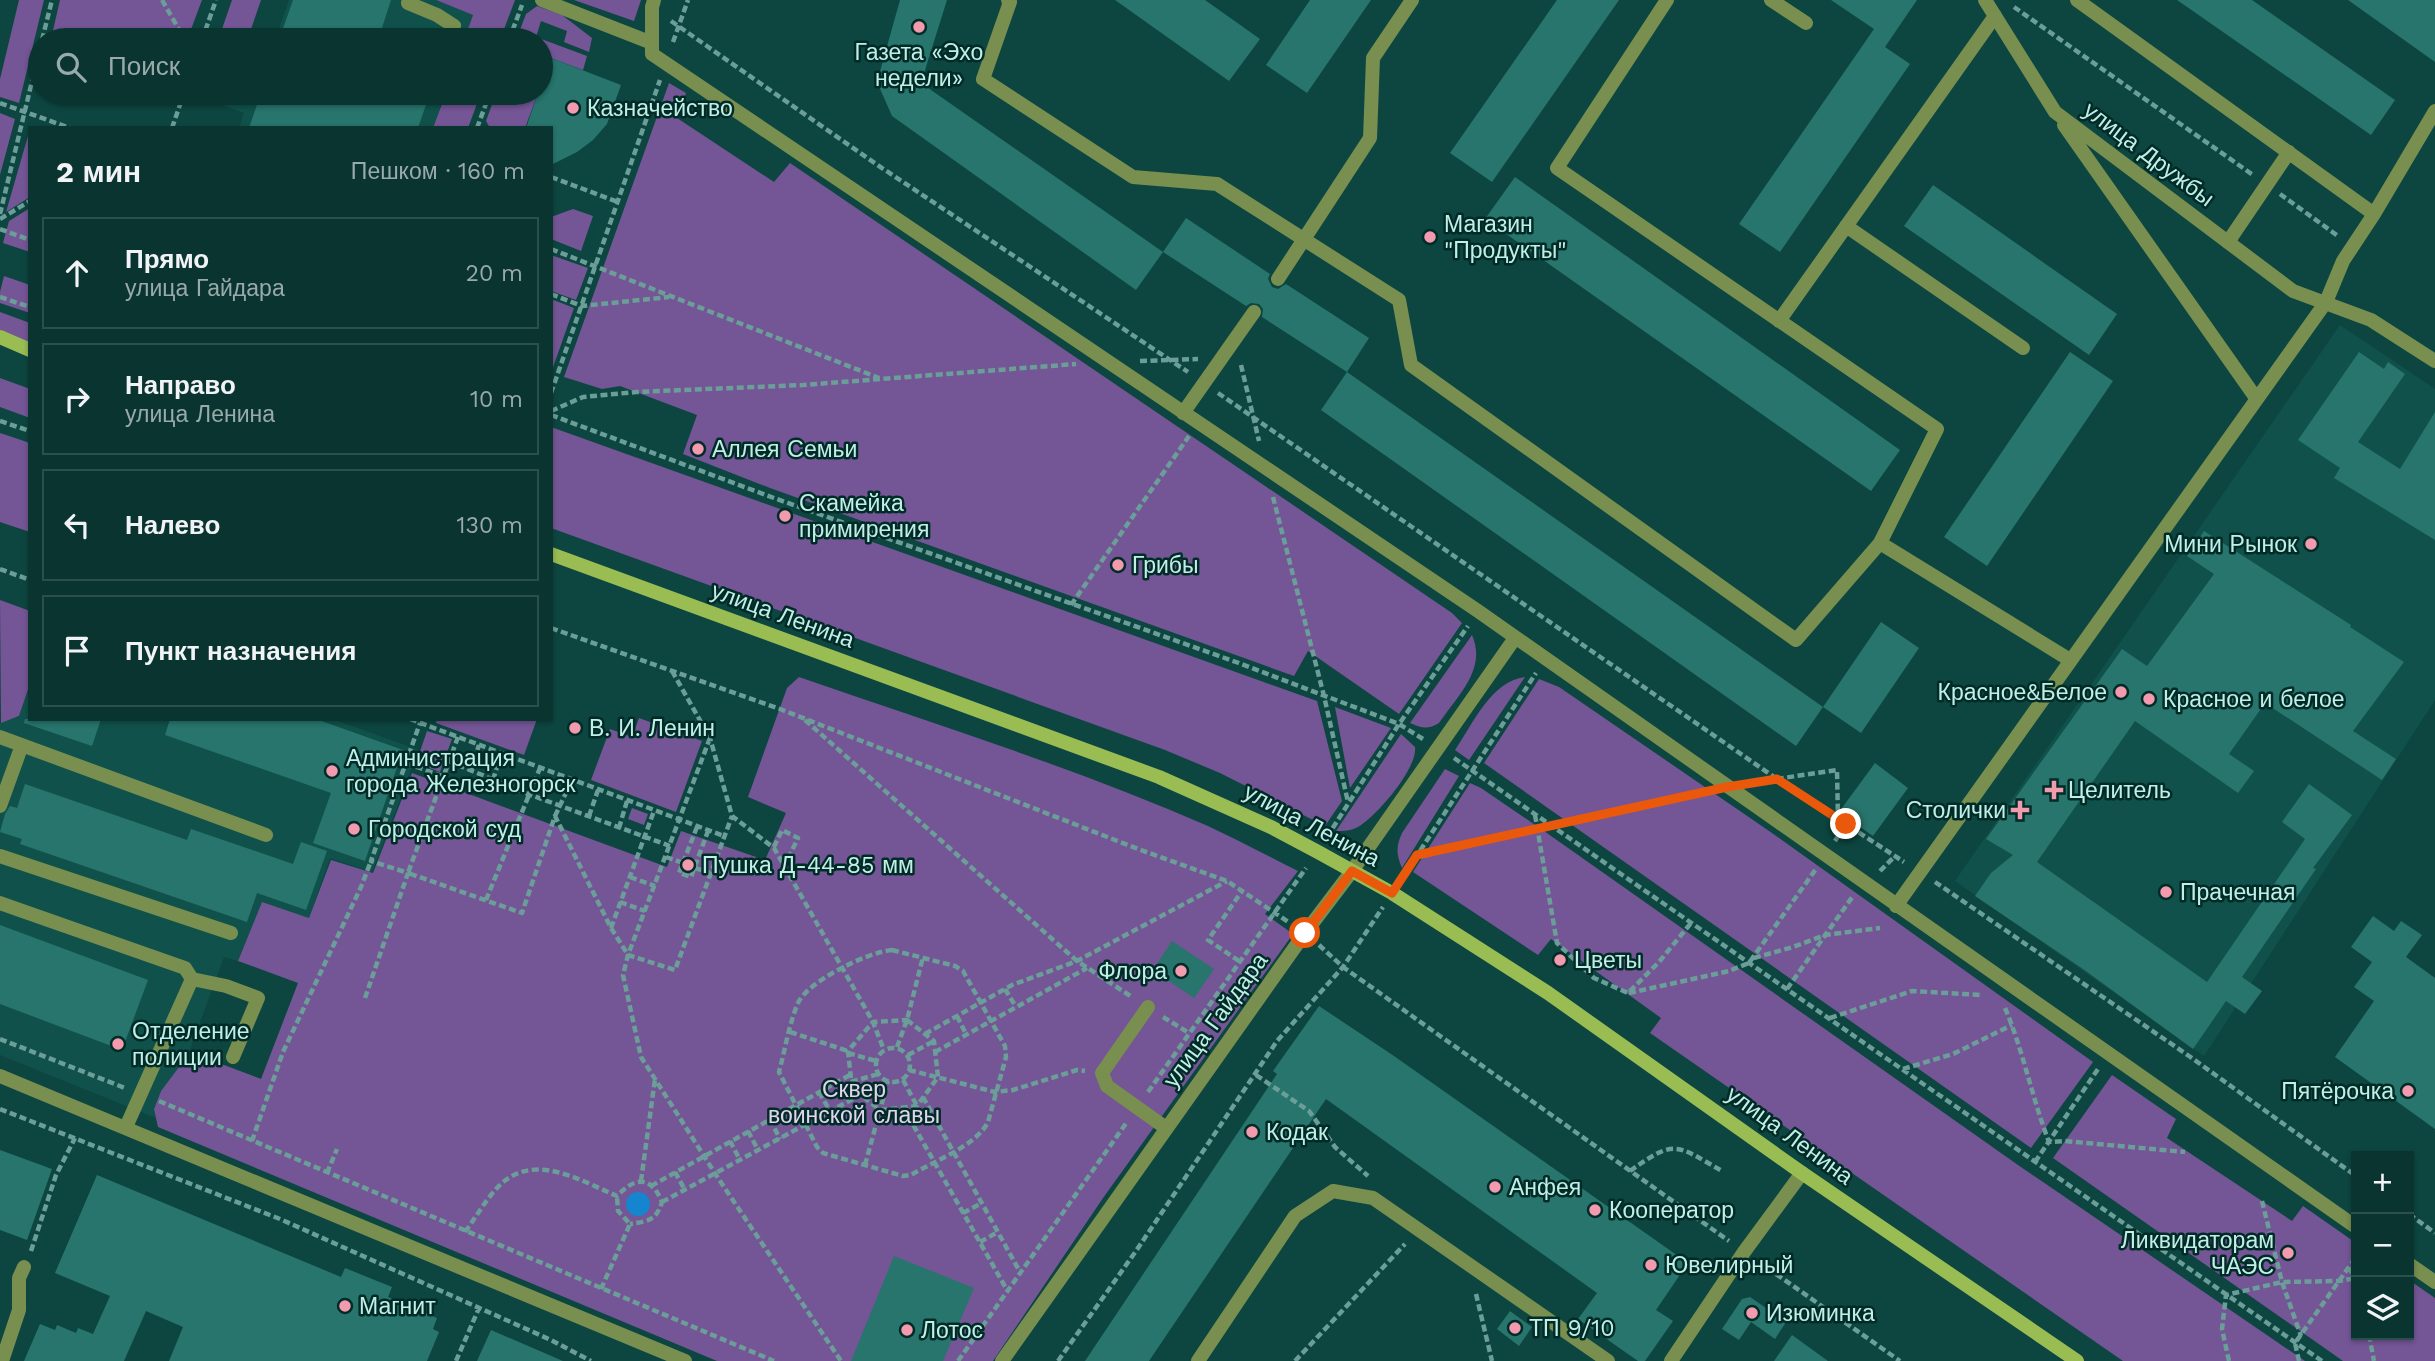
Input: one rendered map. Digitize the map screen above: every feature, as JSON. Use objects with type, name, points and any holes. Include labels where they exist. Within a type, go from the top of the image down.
[{"type":"main road","points":[[0,337],[28,349]]},
{"type":"main road","name":"улица Ленина","points":[[553,555],[1159,777],[1271,827],[1392,893],[1548,993],[1802,1173],[2077,1361]]},
{"type":"street","points":[[409,0],[408,4],[437,15],[453,28]]},
{"type":"street","points":[[542,0],[652,43]]},
{"type":"street","points":[[1008,0],[1010,2],[983,79],[1133,177],[1217,184],[1399,299],[1411,365],[1796,640],[1880,543],[1937,429],[1557,168],[1667,0]]},
{"type":"street","points":[[1278,279],[1370,138],[1373,58],[1412,0]]},
{"type":"street","points":[[1771,0],[1806,23]]},
{"type":"street","name":"улица Дружбы","points":[[1985,0],[2055,112],[2293,291],[2371,320],[2435,361]]},
{"type":"street","points":[[2077,0],[2374,214]]},
{"type":"street","points":[[653,4],[652,54],[1478,611],[2351,1224]]},
{"type":"street","points":[[1779,321],[1995,16]]},
{"type":"street","points":[[1896,906],[2326,302],[2343,261],[2435,111]]},
{"type":"street","points":[[2055,112],[2256,398]]},
{"type":"street","points":[[2228,242],[2289,152]]},
{"type":"street","points":[[1846,226],[2023,348]]},
{"type":"street","points":[[1183,413],[1254,312]]},
{"type":"street","points":[[1880,543],[2070,660]]},
{"type":"street","name":"улица Гайдара","points":[[1002,1361],[1515,638]]},
{"type":"street","points":[[0,737],[266,835]]},
{"type":"street","points":[[0,806],[22,745]]},
{"type":"street","points":[[0,856],[231,933]]},
{"type":"street","points":[[0,903],[185,968],[192,979],[226,986],[258,998],[233,1057]]},
{"type":"street","points":[[126,1127],[192,979]]},
{"type":"street","points":[[1148,1007],[1102,1073],[1107,1086],[1166,1128]]},
{"type":"street","points":[[0,1076],[685,1361]]},
{"type":"street","points":[[1671,1361],[1744,1252],[1802,1173]]},
{"type":"street","points":[[1198,1361],[1295,1216],[1334,1191],[1373,1198],[1608,1361]]},
{"type":"street","points":[[2,1361],[19,1310],[19,1278],[24,1267]]},
{"type":"street","points":[[2414,1267],[2435,1282]]},
{"type":"path","points":[[45,28],[52,0]]},
{"type":"path","points":[[162,0],[178,28]]},
{"type":"path","points":[[206,28],[216,0]]},
{"type":"path","points":[[514,28],[524,0]]},
{"type":"path","points":[[553,387],[688,0]]},
{"type":"path","points":[[2005,0],[2263,183]]},
{"type":"path","points":[[653,4],[679,27],[876,164],[1205,383],[1777,779],[1920,871],[2189,1056],[2351,1172]]},
{"type":"path","points":[[0,216],[28,95]]},
{"type":"path","points":[[0,103],[65,126]]},
{"type":"path","points":[[173,126],[180,105]]},
{"type":"path","points":[[478,126],[486,105]]},
{"type":"path","points":[[553,178],[618,202]]},
{"type":"path","points":[[2274,190],[2353,246]]},
{"type":"path","points":[[0,216],[28,202]]},
{"type":"path","points":[[0,229],[28,239]]},
{"type":"path","points":[[553,250],[882,379]]},
{"type":"path","points":[[553,295],[582,306],[673,297]]},
{"type":"path","points":[[0,297],[28,306]]},
{"type":"path","points":[[1240,363],[1246,355]]},
{"type":"path","points":[[553,412],[583,397],[1108,362],[1222,358],[1240,363]]},
{"type":"path","points":[[1240,363],[1348,802]]},
{"type":"path","points":[[553,414],[1399,724],[1472,771],[1691,923],[1751,960],[1829,1019],[2322,1361]]},
{"type":"path","points":[[0,421],[28,430]]},
{"type":"path","points":[[1071,605],[1198,423]]},
{"type":"path","points":[[0,569],[28,579]]},
{"type":"path","points":[[958,1361],[1318,852],[1399,724],[1495,584]]},
{"type":"path","points":[[553,629],[801,716],[1138,849],[1227,881],[1305,933],[1343,967],[1900,1361]]},
{"type":"path","points":[[1058,1361],[1151,1230],[1277,1041],[1343,967],[1546,659],[1567,634]]},
{"type":"path","points":[[672,670],[710,738],[732,816],[774,848],[873,1022],[884,1050]]},
{"type":"path","points":[[801,716],[1077,961],[1189,1033]]},
{"type":"path","points":[[415,721],[724,836]]},
{"type":"path","points":[[252,1141],[283,1052],[361,887],[420,723]]},
{"type":"path","points":[[365,998],[458,737]]},
{"type":"path","points":[[710,738],[628,955],[623,975],[641,1057],[841,1361]]},
{"type":"path","points":[[471,770],[479,745]]},
{"type":"path","points":[[493,780],[501,754]]},
{"type":"path","points":[[448,761],[528,794],[670,846]]},
{"type":"path","points":[[406,763],[442,776]]},
{"type":"path","points":[[486,900],[540,768]]},
{"type":"path","points":[[1417,855],[1727,787],[1837,770],[1838,820]]},
{"type":"path","points":[[371,861],[522,913],[559,805],[572,780]]},
{"type":"path","points":[[589,816],[598,790]]},
{"type":"path","points":[[619,828],[626,801]]},
{"type":"path","points":[[611,928],[654,811]]},
{"type":"path","points":[[1535,814],[1557,943],[1594,978],[1628,993],[1729,971],[1751,960],[1825,935],[1880,928]]},
{"type":"path","points":[[555,816],[611,928],[628,955],[675,970],[732,816]]},
{"type":"path","points":[[1751,960],[1846,824]]},
{"type":"path","points":[[697,827],[679,873],[691,877],[708,831]]},
{"type":"path","points":[[774,848],[782,830],[798,838],[785,865]]},
{"type":"path","points":[[1787,989],[1863,882],[1886,867],[1895,856]]},
{"type":"path","points":[[666,857],[683,863]]},
{"type":"path","points":[[695,868],[710,873]]},
{"type":"path","points":[[630,877],[655,886]]},
{"type":"path","points":[[925,1034],[1005,989],[1077,961],[1227,881]]},
{"type":"path","points":[[1239,961],[1208,940],[1242,891]]},
{"type":"path","points":[[620,902],[645,911]]},
{"type":"path","points":[[1628,993],[1659,962],[1691,923]]},
{"type":"path","points":[[892,950],[923,957],[963,971],[1006,1046],[1006,1057],[983,1133],[911,1175],[903,1176],[823,1153],[805,1125],[779,1072],[799,1001],[809,988],[842,968],[879,951],[892,950]]},
{"type":"path","points":[[897,1047],[907,1020],[923,957]]},
{"type":"path","points":[[935,1052],[1087,968]]},
{"type":"path","points":[[1005,989],[1016,1007]]},
{"type":"path","points":[[1829,1019],[1912,991],[1981,995]]},
{"type":"path","points":[[2005,1008],[2049,1142]]},
{"type":"path","points":[[957,1016],[967,1034]]},
{"type":"path","points":[[907,1020],[934,1041],[939,1077],[916,1106],[880,1110],[852,1088],[848,1052],[873,1022],[907,1020]]},
{"type":"path","points":[[1902,1069],[1953,1054],[2012,1025]]},
{"type":"path","points":[[790,1032],[876,1061]]},
{"type":"path","points":[[0,1039],[141,1094],[774,1361]]},
{"type":"path","points":[[908,1055],[934,1041]]},
{"type":"path","points":[[903,1080],[888,1081],[878,1074],[876,1061],[884,1050],[897,1047],[908,1055]]},
{"type":"path","points":[[903,1080],[909,1070],[908,1055]]},
{"type":"path","points":[[2035,1162],[2098,1069]]},
{"type":"path","points":[[909,1070],[995,1091],[1013,1090],[1077,1070],[1102,1073]]},
{"type":"path","points":[[851,1082],[878,1074]]},
{"type":"path","points":[[651,1186],[850,1075]]},
{"type":"path","points":[[641,1181],[656,1079]]},
{"type":"path","points":[[903,1080],[916,1106]]},
{"type":"path","points":[[865,1165],[888,1081]]},
{"type":"path","points":[[819,1092],[830,1111]]},
{"type":"path","points":[[662,1202],[860,1095]]},
{"type":"path","points":[[923,1097],[1020,1272]]},
{"type":"path","points":[[903,1107],[1007,1290]]},
{"type":"path","points":[[0,1109],[280,1219],[591,1361]]},
{"type":"path","points":[[770,1119],[780,1139]]},
{"type":"path","points":[[748,1131],[758,1150]]},
{"type":"path","points":[[24,1267],[56,1175],[75,1138]]},
{"type":"path","points":[[730,1141],[740,1160]]},
{"type":"path","points":[[2049,1142],[2065,1141],[2185,1152]]},
{"type":"path","points":[[1630,1171],[1657,1151],[1680,1148],[1722,1171]]},
{"type":"path","points":[[327,1173],[337,1149]]},
{"type":"path","points":[[465,1232],[497,1188],[510,1176],[533,1168],[558,1170],[617,1196]]},
{"type":"path","points":[[675,1172],[685,1190]]},
{"type":"path","points":[[641,1181],[658,1191],[662,1202],[658,1213],[647,1221],[630,1224],[618,1211],[617,1196],[628,1184],[641,1181]]},
{"type":"path","points":[[2262,1201],[2282,1282],[2301,1336]]},
{"type":"path","points":[[963,1213],[982,1203]]},
{"type":"path","points":[[2414,1218],[2435,1233]]},
{"type":"path","points":[[601,1289],[630,1224]]},
{"type":"path","points":[[1295,1361],[1418,1230]]},
{"type":"path","points":[[980,1242],[998,1232]]},
{"type":"path","points":[[1470,1266],[1492,1361]]},
{"type":"path","points":[[2295,1343],[2350,1266]]},
{"type":"path","points":[[2350,1266],[2355,1277]]},
{"type":"path","points":[[2226,1295],[2282,1282],[2351,1279]]},
{"type":"path","points":[[2226,1295],[2222,1329],[2229,1361]]},
{"type":"path","points":[[456,1361],[479,1308]]},
{"type":"path","points":[[2370,1340],[2374,1361]]},
{"type":"path","points":[[2295,1343],[2299,1361]]},
{"type":"shaded area","points":[[289,0],[435,0],[473,15],[468,28],[279,28]]},
{"type":"shaded area","points":[[222,105],[441,105],[434,126],[240,126],[244,113]]},
{"type":"shaded area","name":"Мини Рынок","points":[[2340,325],[2435,389],[2435,700],[2204,1056],[1955,881]]},
{"type":"shaded area","name":"Администрация города Железногорск","points":[[28,692],[28,721],[338,721],[419,750],[372,872],[330,858],[309,918],[262,902],[238,961],[224,957],[189,1052],[200,1056],[179,1067],[161,1091],[154,1108],[156,1118],[0,1055],[0,723],[19,717]]},
{"type":"green space","points":[[19,0],[44,0],[37,28],[28,28],[28,66],[19,103],[0,97],[0,79]]},
{"type":"green space","points":[[60,0],[202,0],[192,28],[54,28]]},
{"type":"green space","points":[[232,0],[261,0],[251,28],[222,28]]},
{"type":"green space","points":[[436,0],[515,0],[504,28],[468,28],[473,15]]},
{"type":"green space","points":[[574,0],[641,0],[634,21]]},
{"type":"green space","points":[[537,6],[562,15],[592,38],[589,52],[564,42],[567,31],[541,21],[539,28],[521,28],[526,14]]},
{"type":"green space","points":[[553,43],[587,56],[583,70],[553,59]]},
{"type":"green space","points":[[669,83],[686,93],[677,118],[774,182],[790,163],[1452,613],[1462,623],[1399,714],[1308,651],[1294,676],[770,488],[683,454],[697,415],[620,386],[602,389],[564,377]]},
{"type":"green space","points":[[442,105],[477,105],[469,126],[434,126]]},
{"type":"green space","points":[[492,105],[534,105],[526,126],[489,126],[486,121]]},
{"type":"green space","points":[[0,113],[15,119],[0,175]]},
{"type":"green space","points":[[28,136],[28,198],[6,212]]},
{"type":"green space","points":[[28,209],[28,251],[3,243],[9,221]]},
{"type":"green space","points":[[573,209],[593,216],[581,251],[553,240],[553,216]]},
{"type":"green space","points":[[553,256],[588,268],[576,300],[553,292]]},
{"type":"green space","points":[[4,276],[28,284],[28,312],[0,303]]},
{"type":"green space","points":[[553,300],[574,308],[553,367]]},
{"type":"green space","points":[[0,312],[28,322],[28,342],[0,332]]},
{"type":"green space","points":[[0,378],[28,388],[28,417],[0,407]]},
{"type":"green space","points":[[553,428],[1317,701],[1342,801],[1325,826],[1220,773],[1165,750],[553,529]]},
{"type":"green space","points":[[0,433],[28,442],[28,531],[0,522]]},
{"type":"green space","points":[[0,600],[28,610],[28,690],[19,716],[1,723]]},
{"type":"green space","points":[[1472,635],[1476,659],[1462,692],[1439,723],[1424,728],[1410,723]]},
{"type":"green space","name":"Сквер воинской славы","points":[[799,677],[1005,747],[1107,785],[1208,826],[1298,871],[1265,914],[1293,934],[1103,1198],[993,1361],[717,1361],[158,1127],[154,1109],[161,1091],[179,1067],[200,1056],[261,1079],[298,983],[238,961],[262,902],[309,918],[331,860],[373,873],[412,773],[667,867],[681,831],[765,860],[786,813],[748,797],[787,688]]},
{"type":"green space","points":[[1525,677],[1469,760],[1455,750],[1493,695],[1502,686]]},
{"type":"green space","points":[[1539,679],[1559,687],[1772,833],[2093,1062],[2031,1148],[1484,763]]},
{"type":"green space","points":[[1335,707],[1391,728],[1350,788]]},
{"type":"green space","points":[[639,718],[702,741],[676,812],[591,780],[610,729],[632,737]]},
{"type":"green space","points":[[436,721],[536,721],[524,755]]},
{"type":"green space","points":[[427,731],[452,739],[440,772],[416,763]]},
{"type":"green space","points":[[1401,734],[1415,747],[1410,767],[1403,779],[1366,822],[1353,829],[1336,831]]},
{"type":"green space","points":[[1445,769],[1459,776],[1402,868],[1397,850],[1402,833]]},
{"type":"green space","points":[[1470,783],[1544,831],[2018,1165],[2305,1361],[2123,1361],[1650,1033],[1661,1018],[1551,939],[1538,955],[1413,872]]},
{"type":"green space","points":[[632,808],[648,814],[644,825],[628,819]]},
{"type":"green space","points":[[2112,1075],[2176,1119],[2167,1138],[2292,1221],[2303,1206],[2351,1240],[2351,1340],[2414,1340],[2414,1283],[2435,1298],[2435,1361],[2343,1361],[2053,1158]]},
{"type":"water","points":[[638,1192],[649,1199],[650,1204],[643,1215],[638,1216],[627,1209],[626,1204],[633,1193]]},
{"type":"building","points":[[293,0],[391,0],[382,28],[283,28]]},
{"type":"building","points":[[900,0],[947,0],[921,83],[1163,252],[1136,290],[892,116],[877,82]]},
{"type":"building","points":[[1115,0],[1205,0],[1260,39],[1229,81]]},
{"type":"building","points":[[1310,0],[1371,0],[1307,93],[1266,65]]},
{"type":"building","points":[[1557,0],[1619,0],[1492,182],[1450,153]]},
{"type":"building","points":[[1831,0],[1917,0],[1885,47],[1910,64],[1780,252],[1739,224],[1874,29]]},
{"type":"building","points":[[2177,0],[2252,0],[2395,100],[2371,135]]},
{"type":"building","points":[[2348,0],[2435,0],[2435,62]]},
{"type":"building","name":"Казначейство","points":[[553,59],[621,85],[607,124],[593,140],[577,152],[553,164],[553,126],[527,126],[534,105],[553,105]]},
{"type":"building","points":[[257,105],[426,105],[419,126],[250,126]]},
{"type":"building","points":[[1515,177],[1900,450],[1871,491],[1485,219]]},
{"type":"building","points":[[1933,185],[2117,314],[2089,355],[1904,226]]},
{"type":"building","points":[[1186,218],[1270,274],[1268,279],[1272,287],[1278,289],[1286,284],[1369,338],[1347,372],[1262,317],[1263,309],[1259,304],[1251,303],[1246,306],[1163,252]]},
{"type":"building","points":[[2070,352],[2113,381],[1987,566],[1944,537]]},
{"type":"building","points":[[2359,352],[2384,369],[2388,362],[2405,374],[2358,442],[2400,469],[2435,412],[2435,540],[2334,478],[2340,468],[2298,440]]},
{"type":"building","points":[[1347,372],[1823,707],[1796,746],[1321,410]]},
{"type":"building","points":[[2204,531],[2404,662],[2353,731],[2396,759],[2382,780],[2265,703],[2229,754],[2254,771],[2238,793],[2135,721],[2037,862],[2207,982],[2305,839],[2282,822],[2309,784],[2352,815],[2313,868],[2316,869],[2242,977],[2262,991],[2245,1014],[2226,1001],[2193,1049],[2083,969],[1975,896],[1991,873],[2013,855],[1986,839],[2122,649],[2147,666],[2214,574],[2187,556]]},
{"type":"building","points":[[1881,622],[1919,648],[1861,733],[1823,707]]},
{"type":"building","points":[[25,719],[100,721],[92,746],[24,723]]},
{"type":"building","name":"Администрация города Железногорск","points":[[169,721],[322,721],[403,750],[365,861],[313,843],[331,793],[165,735]]},
{"type":"building","points":[[1875,763],[1908,788],[1873,836],[1839,812]]},
{"type":"building","points":[[25,784],[187,840],[191,829],[293,864],[301,842],[327,851],[306,910],[257,893],[247,922],[20,844],[22,839],[0,832],[10,806],[17,808]]},
{"type":"building","points":[[2373,916],[2394,931],[2401,921],[2422,935],[2406,957],[2435,978],[2435,1129],[2335,1057],[2374,1001],[2354,987],[2372,962],[2351,947]]},
{"type":"building","points":[[0,925],[148,980],[122,1050],[0,1004]]},
{"type":"building","points":[[1172,941],[1214,969],[1194,998],[1153,970]]},
{"type":"building","points":[[1319,1006],[1688,1263],[1656,1310],[1673,1321],[1645,1361],[1638,1361],[1578,1319],[1597,1293],[1326,1099],[1149,1361],[1085,1361],[1277,1074],[1273,1071]]},
{"type":"building","points":[[0,1150],[52,1169],[27,1240],[0,1230]]},
{"type":"building","points":[[97,1175],[341,1277],[345,1268],[392,1287],[388,1297],[437,1318],[433,1329],[439,1332],[427,1361],[169,1361],[183,1327],[146,1311],[124,1361],[24,1361],[40,1324],[55,1330],[57,1325],[76,1333],[78,1328],[93,1334],[110,1296],[55,1273]]},
{"type":"building","points":[[894,1256],[974,1288],[943,1361],[851,1361]]},
{"type":"building","points":[[1750,1297],[1786,1322],[1775,1339],[1751,1322],[1739,1340],[1722,1329],[1742,1299]]},
{"type":"building","name":"ТП 9/10","points":[[1510,1311],[1532,1327],[1519,1346],[1497,1329]]},
{"type":"building","points":[[491,1330],[563,1361],[477,1361]]},
{"type":"building","points":[[1792,1335],[1828,1361],[1774,1361]]},
{"type":"place","name":"Газета «Эхо недели»","points":[[919,27]]},
{"type":"place","name":"Казначейство","points":[[573,108]]},
{"type":"place","name":"Магазин \"Продукты\"","points":[[1430,237]]},
{"type":"place","name":"Аллея Семьи","points":[[698,449]]},
{"type":"place","name":"Скамейка примирения","points":[[785,516]]},
{"type":"place","name":"Мини Рынок","points":[[2311,544]]},
{"type":"place","name":"Грибы","points":[[1118,565]]},
{"type":"place","name":"Красное&Белое","points":[[2121,692]]},
{"type":"place","name":"Красное и белое","points":[[2149,699]]},
{"type":"place","name":"В. И. Ленин","points":[[575,728]]},
{"type":"place","name":"Администрация города Железногорск","points":[[332,771]]},
{"type":"place","name":"Целитель","points":[[2054,790]]},
{"type":"place","name":"Столички","points":[[2020,810]]},
{"type":"place","name":"Городской суд","points":[[354,829]]},
{"type":"place","name":"Пушка Д-44-85 мм","points":[[688,865]]},
{"type":"place","name":"Прачечная","points":[[2166,892]]},
{"type":"place","name":"Цветы","points":[[1560,960]]},
{"type":"place","name":"Флора","points":[[1181,971]]},
{"type":"place","name":"Отделение полиции","points":[[118,1044]]},
{"type":"place","name":"Пятёрочка","points":[[2408,1091]]},
{"type":"place","name":"Кодак","points":[[1252,1132]]},
{"type":"place","name":"Анфея","points":[[1495,1187]]},
{"type":"place","name":"Кооператор","points":[[1595,1210]]},
{"type":"place","name":"Ликвидаторам ЧАЭС","points":[[2288,1253]]},
{"type":"place","name":"Ювелирный","points":[[1651,1265]]},
{"type":"place","name":"Магнит","points":[[345,1306]]},
{"type":"place","name":"Изюминка","points":[[1752,1313]]},
{"type":"place","name":"ТП 9/10","points":[[1515,1328]]},
{"type":"place","name":"Лотос","points":[[907,1330]]},
{"type":"route","points":[[1305,933],[1352,871],[1392,893],[1417,855],[1727,787],[1777,779],[1846,824]]}]
